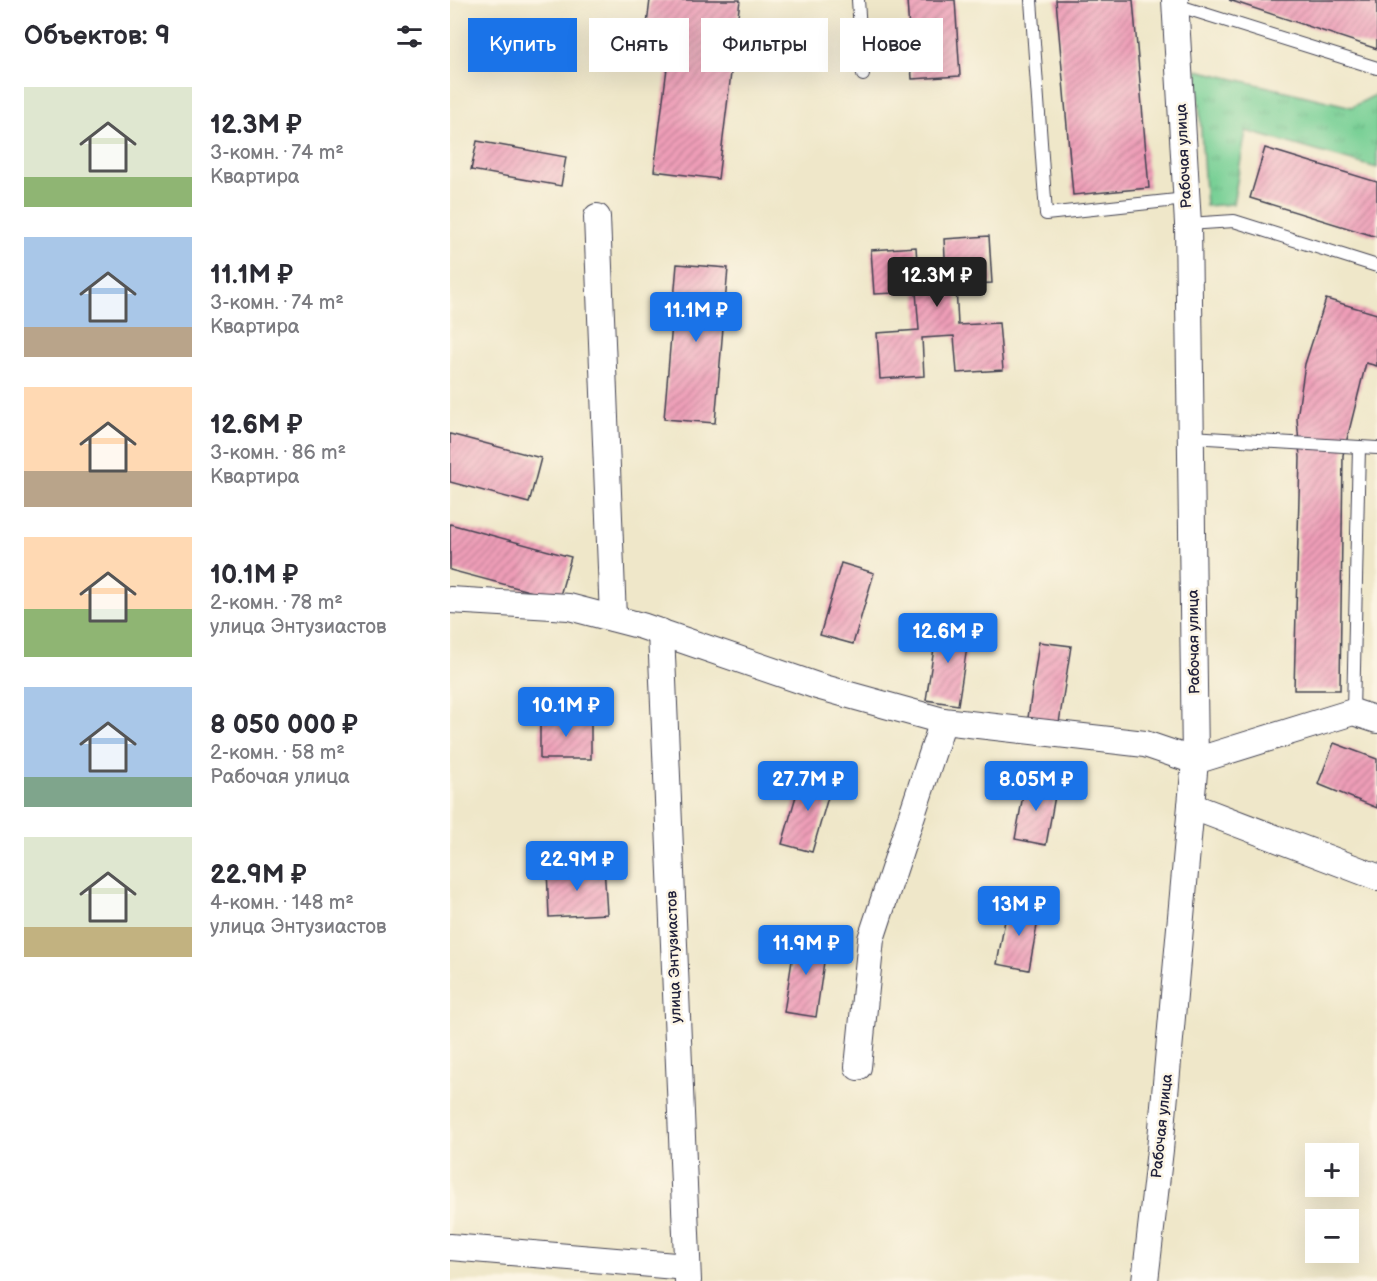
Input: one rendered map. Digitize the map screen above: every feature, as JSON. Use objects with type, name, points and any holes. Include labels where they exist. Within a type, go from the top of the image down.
[{"type":"street","name":"Рабочая улица","points":[[1144,1281],[1160,1150],[1195,761],[1187,211],[1175,3]]},
{"type":"street","points":[[597,217],[613,618]]},
{"type":"street","points":[[450,600],[569,607],[661,632],[817,686],[943,721],[1145,744],[1195,761],[1353,712],[1377,720]]},
{"type":"street","name":"улица Энтузиастов","points":[[661,632],[687,1274]]},
{"type":"street","points":[[858,1067],[871,939],[943,721]]},
{"type":"street","points":[[1191,806],[1377,877]]},
{"type":"street","points":[[450,1247],[687,1274]]},
{"type":"lane","points":[[858,0],[862,75]]},
{"type":"lane","points":[[1031,0],[1046,214],[1187,211],[1234,220],[1377,266]]},
{"type":"lane","points":[[1175,3],[1377,68]]},
{"type":"lane","points":[[1191,437],[1377,448]]},
{"type":"lane","points":[[1353,712],[1359,447]]},
{"type":"green space","points":[[1197,70],[1352,107],[1377,94],[1377,168],[1246,131],[1233,204],[1206,206]]},
{"type":"building","points":[[650,0],[740,0],[738,18],[701,18],[701,72],[731,72],[718,179],[654,171],[666,72],[689,72],[689,18],[648,18]]},
{"type":"building","points":[[907,0],[955,0],[960,76],[912,79],[912,72],[943,72],[943,18],[908,18]]},
{"type":"building","points":[[1056,0],[1133,0],[1149,188],[1073,195]]},
{"type":"building","points":[[1229,0],[1377,0],[1377,49]]},
{"type":"building","points":[[477,141],[566,157],[561,186],[471,170]]},
{"type":"building","points":[[1265,148],[1377,182],[1377,237],[1250,198]]},
{"type":"building","points":[[989,236],[992,283],[956,285],[958,325],[999,323],[1003,370],[957,373],[954,336],[922,338],[924,376],[880,379],[877,333],[919,330],[916,292],[874,294],[871,250],[916,247],[918,277],[946,275],[944,239]]},
{"type":"building","points":[[677,264],[728,268],[715,423],[664,419]]},
{"type":"building","points":[[1326,299],[1377,314],[1377,366],[1366,363],[1343,455],[1340,690],[1294,690],[1300,458],[1297,418],[1305,364]]},
{"type":"building","points":[[450,434],[541,458],[529,503],[450,482]]},
{"type":"building","points":[[450,524],[571,557],[559,599],[450,570]]},
{"type":"building","points":[[841,563],[874,573],[853,644],[820,635]]},
{"type":"building","points":[[938,623],[970,628],[958,705],[926,700]]},
{"type":"building","points":[[1039,642],[1071,646],[1059,723],[1028,718]]},
{"type":"building","points":[[540,718],[591,718],[591,759],[540,759]]},
{"type":"building","points":[[1334,743],[1377,759],[1377,808],[1318,784]]},
{"type":"building","points":[[803,772],[833,780],[812,852],[782,844]]},
{"type":"building","points":[[1026,779],[1057,785],[1046,845],[1015,839]]},
{"type":"building","points":[[604,866],[607,914],[549,917],[547,869]]},
{"type":"building","points":[[1008,904],[1040,909],[1029,970],[997,964]]},
{"type":"building","points":[[796,935],[827,941],[816,1017],[784,1012]]}]
